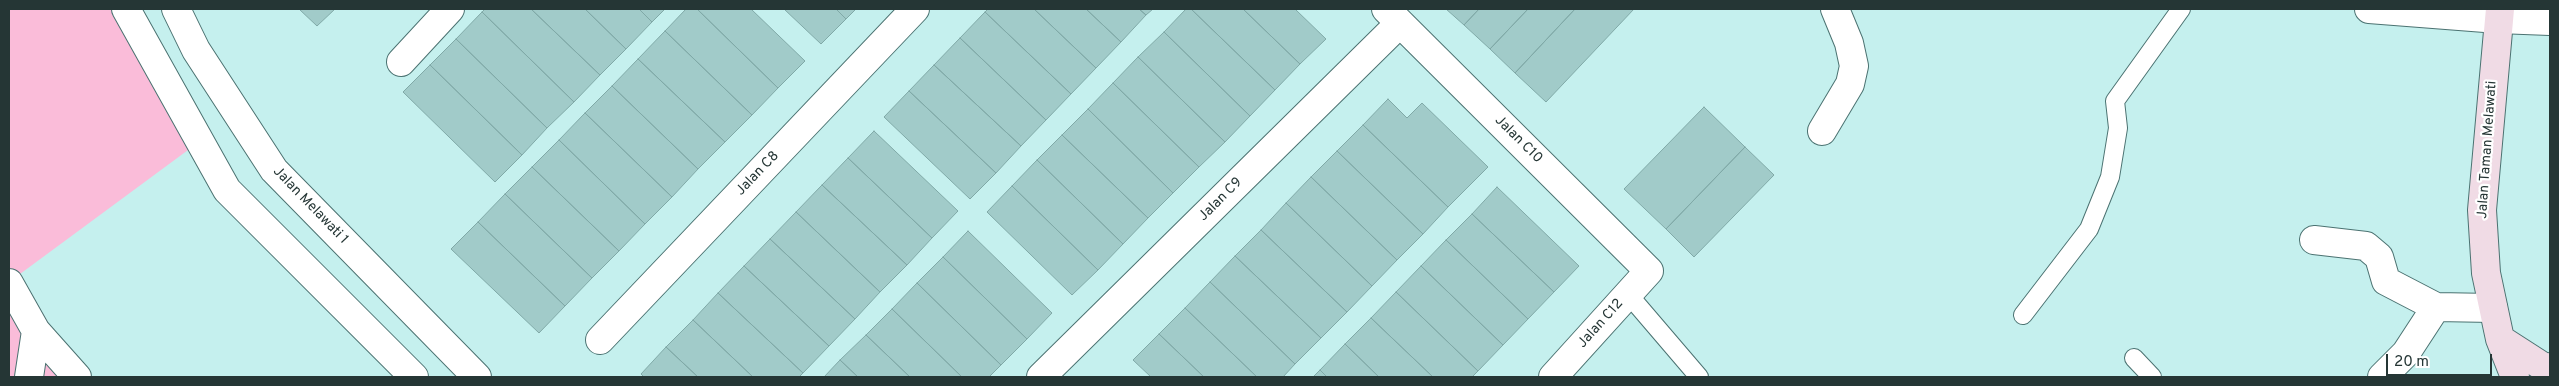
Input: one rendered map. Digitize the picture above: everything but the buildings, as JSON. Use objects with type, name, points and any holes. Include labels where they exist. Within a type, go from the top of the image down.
[{"type":"main road","name":"Jalan Taman Melawati","points":[[2499,14],[2482,210],[2486,273],[2500,339],[2515,377]]},
{"type":"main road","points":[[2500,339],[2545,368],[2550,367]]},
{"type":"street","points":[[126,9],[227,190],[414,377]]},
{"type":"street","name":"Jalan Melawati 1","points":[[176,9],[196,50],[274,170],[477,377]]},
{"type":"street","points":[[401,62],[450,9]]},
{"type":"street","name":"Jalan C8","points":[[600,340],[916,9]]},
{"type":"street","points":[[1822,131],[1850,84],[1854,66],[1849,43],[1835,9]]},
{"type":"street","points":[[2369,9],[2499,14],[2550,21]]},
{"type":"street","name":"Jalan C10","points":[[1393,16],[1649,271]]},
{"type":"street","name":"Jalan C9","points":[[1041,377],[1393,16]]},
{"type":"street","points":[[2314,240],[2366,246],[2379,257],[2386,281],[2436,306],[2493,308]]},
{"type":"street","name":"Jalan C12","points":[[1553,377],[1649,271]]},
{"type":"street","points":[[9,283],[36,331],[78,377]]},
{"type":"street","points":[[2382,377],[2406,353],[2436,306]]},
{"type":"street","points":[[29,377],[36,331]]},
{"type":"lane","points":[[2023,316],[2089,229],[2110,177],[2118,128],[2115,101],[2181,9]]},
{"type":"lane","points":[[1628,294],[1700,377]]},
{"type":"lane","points":[[2134,358],[2152,377]]},
{"type":"shaded area","points":[[9,9],[113,9],[203,139],[20,274],[80,377],[9,377]]}]
